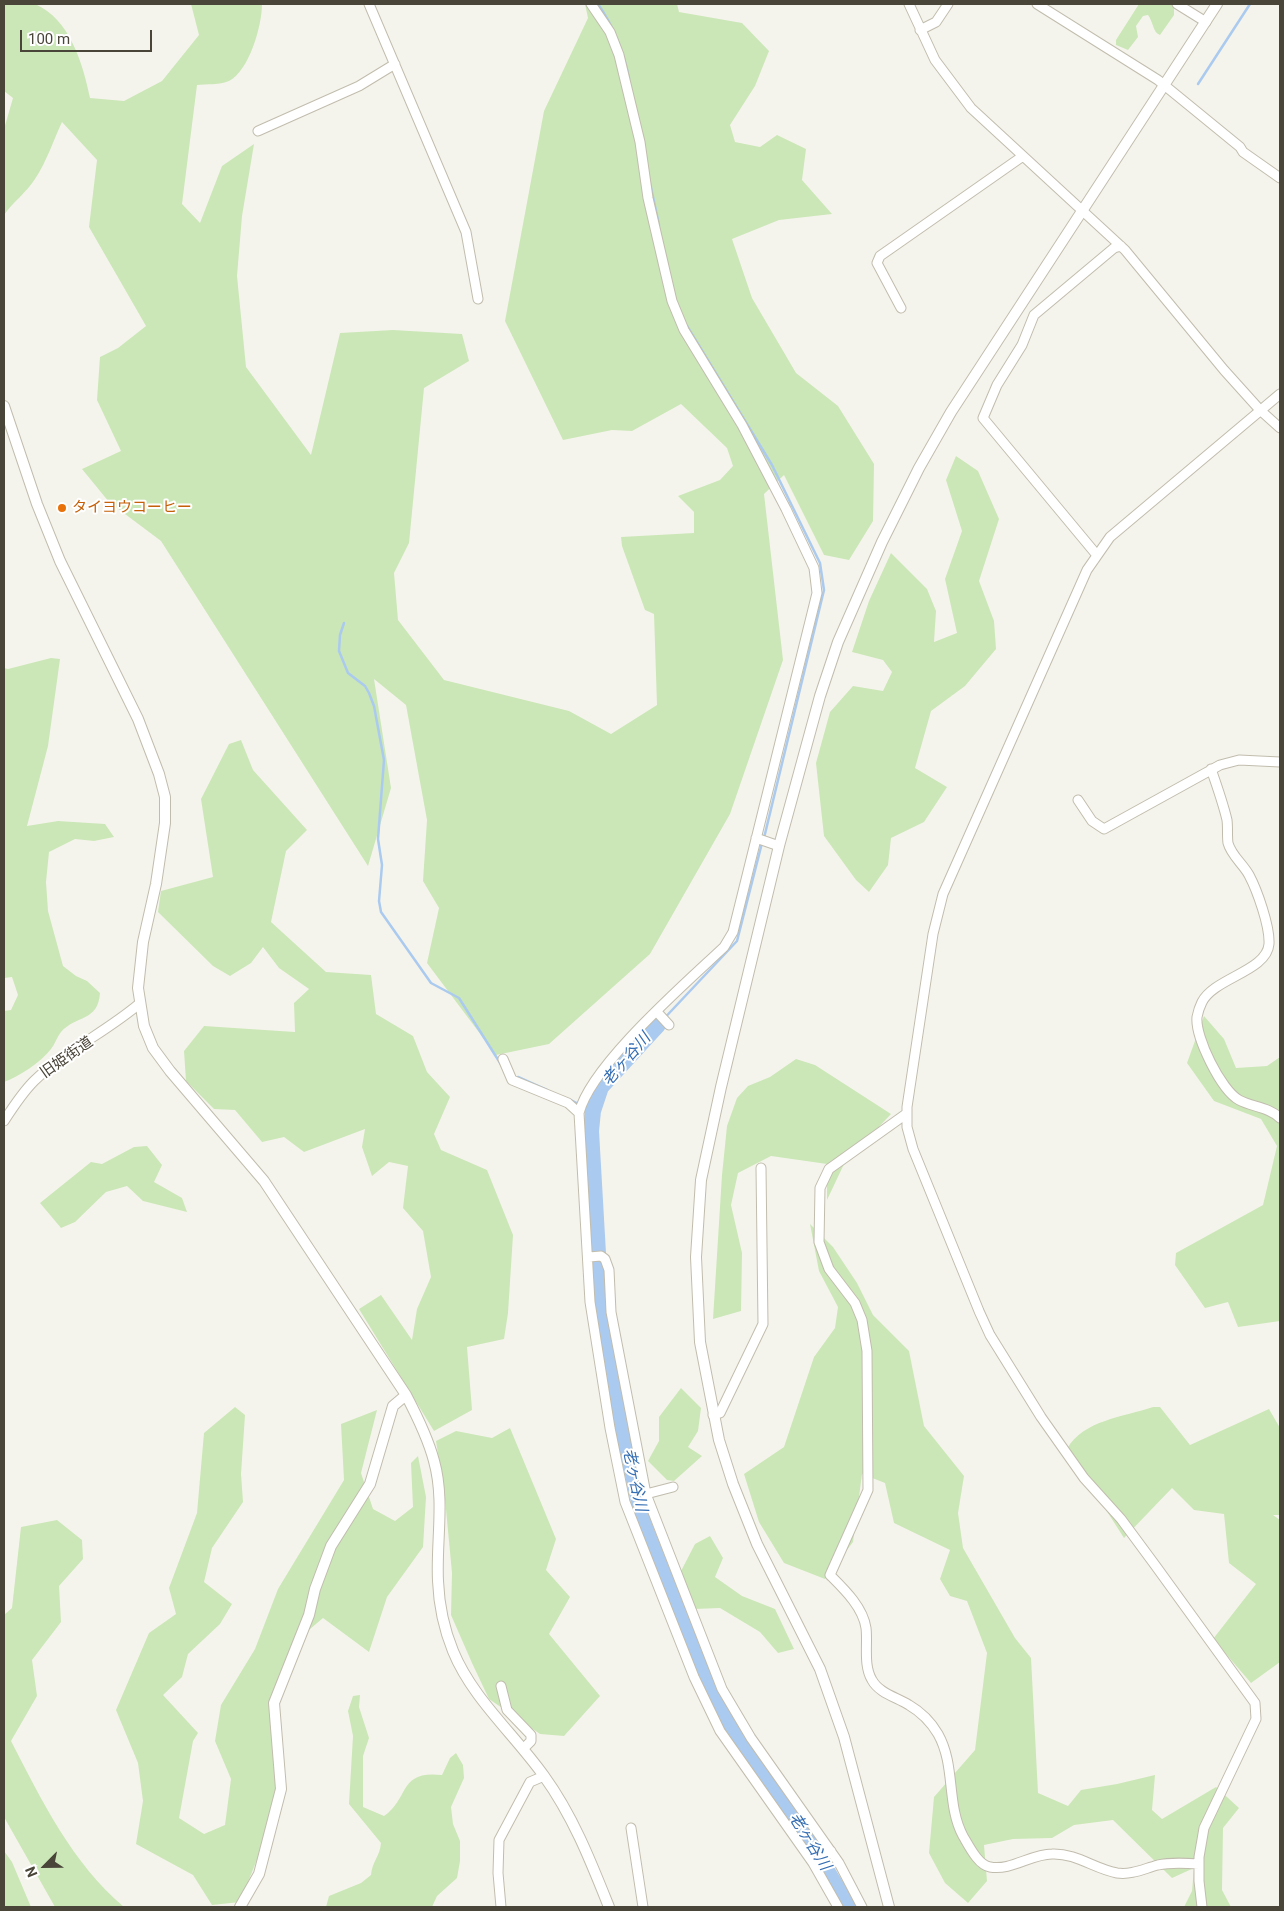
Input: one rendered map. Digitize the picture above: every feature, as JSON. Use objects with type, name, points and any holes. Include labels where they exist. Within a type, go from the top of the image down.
[{"type":"street","points":[[369,4],[466,232],[478,299]]},
{"type":"street","points":[[591,4],[610,32],[620,55],[640,142],[648,198],[672,301],[684,330],[742,425],[786,509],[814,568],[817,593],[758,838],[733,932],[724,947],[656,1012],[606,1065],[580,1108],[590,1302],[624,1502],[694,1677],[720,1731],[813,1863],[838,1907]]},
{"type":"street","points":[[909,4],[939,66],[961,97],[982,119],[1121,246],[1260,410],[1280,428]]},
{"type":"street","points":[[920,30],[936,22],[948,4]]},
{"type":"street","points":[[1036,4],[1164,85],[1240,147],[1243,152],[1280,178]]},
{"type":"street","points":[[1177,4],[1206,22]]},
{"type":"street","points":[[889,1907],[844,1737],[823,1677],[757,1544],[733,1484],[713,1415],[700,1333],[696,1257],[701,1180],[775,844],[838,642],[882,542],[919,468],[951,412],[1217,4]]},
{"type":"street","points":[[258,131],[359,86],[395,64]]},
{"type":"street","points":[[901,308],[877,263],[880,256],[1023,156]]},
{"type":"street","points":[[1096,554],[983,418],[997,385],[1022,345],[1034,315],[1114,248],[1121,246]]},
{"type":"street","points":[[1202,1907],[1198,1881],[1204,1828],[1256,1719],[1256,1704],[1121,1519],[1084,1478],[1058,1443],[990,1334],[913,1149],[906,1114],[926,976],[943,894],[1083,578],[1096,554],[1122,526],[1280,394]]},
{"type":"street","points":[[4,406],[37,504],[60,562],[138,719],[159,774],[165,797],[165,823],[156,884],[143,942],[138,988],[144,1026],[153,1048],[170,1071],[264,1181],[406,1395],[420,1422],[434,1461],[440,1517],[438,1582],[442,1613],[453,1651],[464,1674],[524,1748],[559,1796],[609,1907]]},
{"type":"street","points":[[1078,800],[1092,821],[1104,829],[1210,769],[1239,760],[1280,762]]},
{"type":"street","points":[[1210,769],[1223,804],[1228,844],[1248,875],[1260,901],[1269,944],[1266,954],[1258,962],[1221,984],[1202,1001],[1197,1016],[1198,1030],[1211,1064],[1230,1092],[1238,1100],[1266,1110],[1280,1118]]},
{"type":"street","points":[[758,838],[775,844]]},
{"type":"street","name":"旧姫街道","points":[[4,1121],[17,1100],[47,1070],[103,1033],[140,1004]]},
{"type":"street","points":[[656,1012],[669,1025]]},
{"type":"street","points":[[503,1059],[512,1080],[580,1108]]},
{"type":"street","points":[[906,1114],[829,1169],[820,1188],[818,1242],[829,1269],[856,1303],[862,1320],[867,1351],[868,1490],[830,1575],[856,1604],[866,1626],[867,1670],[870,1678],[876,1686],[910,1705],[928,1720],[938,1735],[949,1764],[956,1816],[963,1835],[981,1863],[990,1867],[1007,1866],[1042,1854],[1058,1853],[1079,1858],[1116,1872],[1132,1874],[1171,1863],[1199,1864]]},
{"type":"street","points":[[713,1415],[720,1413],[763,1324],[761,1168]]},
{"type":"street","points":[[588,1257],[601,1256],[605,1258],[608,1270],[611,1312],[646,1494],[722,1689],[750,1738],[831,1851],[862,1907]]},
{"type":"street","points":[[240,1907],[259,1874],[281,1789],[274,1703],[277,1692],[306,1623],[314,1589],[331,1546],[370,1484],[392,1406],[406,1395]]},
{"type":"street","points":[[646,1494],[673,1487]]},
{"type":"street","points":[[501,1686],[508,1710],[531,1735],[531,1741],[524,1748]]},
{"type":"street","points":[[501,1907],[498,1873],[499,1840],[530,1782],[544,1776]]},
{"type":"street","points":[[632,1828],[643,1907]]},
{"type":"street","points":[[813,1863],[831,1851]]},
{"type":"green space","points":[[32,3],[47,11],[66,31],[73,44],[79,57],[90,98],[124,101],[162,81],[199,35],[191,4],[262,4],[257,35],[243,68],[229,81],[197,85],[182,204],[200,223],[222,166],[254,144],[242,216],[237,276],[246,367],[311,455],[340,333],[393,330],[462,334],[469,361],[424,388],[409,543],[394,573],[398,620],[444,680],[569,711],[611,734],[657,705],[654,614],[645,610],[622,546],[621,537],[694,533],[694,512],[678,496],[720,480],[733,466],[727,448],[681,404],[632,431],[612,430],[563,440],[505,321],[544,111],[588,18],[585,4],[677,4],[679,12],[742,23],[769,51],[755,86],[730,125],[735,142],[760,147],[777,135],[806,149],[802,180],[832,214],[779,220],[732,239],[752,298],[796,373],[838,406],[874,464],[873,521],[849,560],[824,555],[784,475],[764,494],[783,660],[730,814],[650,954],[549,1044],[496,1055],[427,963],[439,908],[423,881],[427,820],[406,705],[374,679],[391,788],[368,866],[161,541],[109,502],[82,469],[121,451],[97,400],[100,357],[118,348],[146,326],[89,227],[97,160],[62,122],[35,179],[4,215],[4,129],[13,98],[4,91],[4,4]]},
{"type":"green space","points":[[1139,4],[1171,4],[1174,7],[1174,15],[1160,35],[1156,32],[1148,15],[1143,16],[1136,26],[1138,37],[1128,50],[1116,45],[1116,40]]},
{"type":"green space","points":[[956,456],[978,471],[999,519],[979,581],[994,621],[996,649],[965,686],[931,711],[915,768],[947,787],[924,822],[891,838],[888,865],[869,892],[856,880],[824,836],[816,763],[830,712],[853,686],[883,691],[892,672],[883,660],[852,652],[869,601],[891,553],[927,589],[936,611],[934,642],[957,633],[945,579],[962,531],[946,480]]},
{"type":"green space","points":[[51,658],[60,659],[48,746],[27,826],[58,821],[105,824],[114,837],[94,841],[75,839],[49,852],[46,882],[48,911],[63,966],[76,976],[87,981],[100,993],[95,1009],[91,1014],[73,1023],[61,1032],[51,1049],[36,1064],[4,1082],[4,1011],[11,1010],[18,995],[12,977],[4,978],[4,668],[8,669]]},
{"type":"green space","points":[[241,740],[253,770],[307,830],[286,851],[271,922],[326,972],[371,975],[376,1014],[413,1036],[427,1072],[450,1097],[434,1134],[441,1150],[487,1170],[513,1235],[508,1313],[504,1339],[467,1347],[472,1410],[434,1431],[359,1309],[381,1295],[412,1340],[417,1309],[431,1277],[423,1231],[403,1208],[408,1166],[389,1162],[372,1176],[362,1147],[365,1129],[304,1152],[284,1137],[262,1142],[235,1110],[214,1109],[186,1081],[184,1051],[204,1026],[295,1032],[294,1003],[309,989],[279,968],[263,947],[251,963],[230,976],[213,966],[158,912],[161,891],[213,877],[201,799],[229,744]]},
{"type":"green space","points":[[1204,1016],[1224,1039],[1236,1068],[1267,1066],[1280,1057],[1280,1321],[1238,1327],[1228,1302],[1205,1308],[1175,1265],[1176,1253],[1263,1205],[1277,1146],[1261,1119],[1214,1101],[1187,1063]]},
{"type":"green space","points":[[796,1059],[815,1065],[891,1114],[844,1164],[827,1200],[827,1164],[771,1156],[738,1173],[731,1205],[742,1253],[741,1311],[713,1319],[727,1126],[737,1098],[748,1086],[770,1077]]},
{"type":"green space","points":[[147,1146],[162,1165],[154,1182],[182,1198],[187,1212],[143,1201],[127,1186],[106,1192],[75,1222],[61,1228],[40,1203],[91,1162],[102,1164],[134,1147]]},
{"type":"green space","points":[[810,1224],[833,1247],[857,1283],[873,1315],[909,1351],[924,1426],[964,1476],[958,1513],[963,1548],[1015,1638],[1031,1658],[1038,1793],[1068,1806],[1081,1790],[1155,1775],[1152,1810],[1162,1819],[1216,1787],[1239,1808],[1223,1828],[1222,1890],[1231,1907],[1184,1907],[1192,1891],[1194,1868],[1172,1878],[1113,1820],[1074,1825],[1052,1838],[1013,1839],[984,1845],[987,1881],[968,1903],[945,1883],[929,1853],[934,1797],[975,1750],[987,1653],[967,1601],[950,1596],[940,1579],[950,1550],[894,1523],[885,1483],[862,1474],[853,1542],[825,1579],[784,1563],[759,1522],[744,1474],[784,1447],[814,1357],[835,1328],[838,1307],[819,1271]]},
{"type":"green space","points":[[681,1388],[701,1408],[698,1431],[688,1447],[702,1456],[674,1481],[667,1480],[648,1461],[659,1441],[659,1417]]},
{"type":"green space","points":[[235,1407],[245,1415],[241,1474],[243,1502],[212,1548],[204,1582],[232,1604],[220,1624],[188,1654],[182,1677],[163,1695],[198,1733],[193,1741],[179,1818],[204,1834],[225,1825],[231,1779],[215,1741],[221,1705],[255,1649],[278,1589],[344,1480],[341,1424],[377,1410],[361,1473],[373,1509],[395,1521],[413,1507],[411,1463],[418,1456],[426,1497],[423,1547],[387,1597],[369,1652],[323,1618],[303,1635],[270,1700],[279,1788],[260,1852],[240,1902],[212,1905],[193,1875],[136,1844],[143,1801],[138,1763],[116,1710],[149,1633],[176,1614],[169,1588],[197,1513],[204,1433]]},
{"type":"green space","points":[[1153,1407],[1160,1407],[1190,1445],[1269,1409],[1280,1428],[1280,1515],[1273,1515],[1280,1520],[1280,1662],[1251,1683],[1213,1639],[1256,1584],[1229,1563],[1224,1514],[1194,1510],[1172,1488],[1124,1538],[1067,1449],[1074,1439],[1094,1426],[1117,1417]]},
{"type":"green space","points":[[510,1428],[556,1539],[546,1570],[570,1597],[549,1634],[600,1696],[564,1736],[540,1734],[489,1699],[451,1615],[452,1573],[445,1499],[436,1441],[456,1431],[492,1438]]},
{"type":"green space","points":[[57,1520],[82,1540],[83,1559],[59,1586],[61,1622],[32,1660],[37,1696],[11,1741],[34,1786],[74,1851],[105,1890],[124,1907],[55,1907],[4,1817],[4,1615],[12,1608],[21,1527]]},
{"type":"green space","points":[[710,1536],[723,1558],[715,1577],[742,1596],[775,1609],[794,1649],[778,1653],[760,1632],[720,1608],[694,1609],[680,1573],[695,1544]]},
{"type":"green space","points":[[360,1695],[359,1707],[369,1738],[363,1756],[363,1807],[384,1816],[392,1809],[411,1781],[428,1775],[442,1775],[450,1758],[456,1753],[463,1765],[464,1778],[451,1807],[453,1824],[460,1841],[460,1861],[457,1878],[437,1896],[432,1907],[326,1907],[329,1896],[361,1883],[371,1875],[381,1843],[349,1804],[353,1736],[348,1711],[353,1696]]},
{"type":"green space","points":[[4,1851],[12,1862],[31,1907],[4,1907]]},
{"type":"waterway","points":[[598,4],[609,21],[617,39],[629,78]]},
{"type":"waterway","points":[[1198,84],[1250,4]]},
{"type":"waterway","points":[[650,183],[659,225]]},
{"type":"waterway","points":[[687,326],[772,465],[820,563],[824,590],[764,838]]},
{"type":"waterway","points":[[344,623],[340,635],[339,651],[348,673],[365,686],[369,693],[374,706],[384,760],[378,839],[382,865],[379,901],[381,912],[431,983],[459,998],[502,1066]]},
{"type":"waterway","points":[[658,1025],[737,941],[762,843]]},
{"type":"waterway","name":"老ヶ谷川","points":[[658,1025],[601,1087],[593,1111],[591,1131],[601,1306],[622,1425],[644,1525],[703,1675],[734,1733],[793,1815],[849,1907]]},
{"type":"waterway","points":[[518,1077],[547,1090]]},
{"type":"waterway","points":[[570,1100],[593,1111]]},
{"type":"place","name":"タイヨウコーヒー","points":[[62,508]]}]
